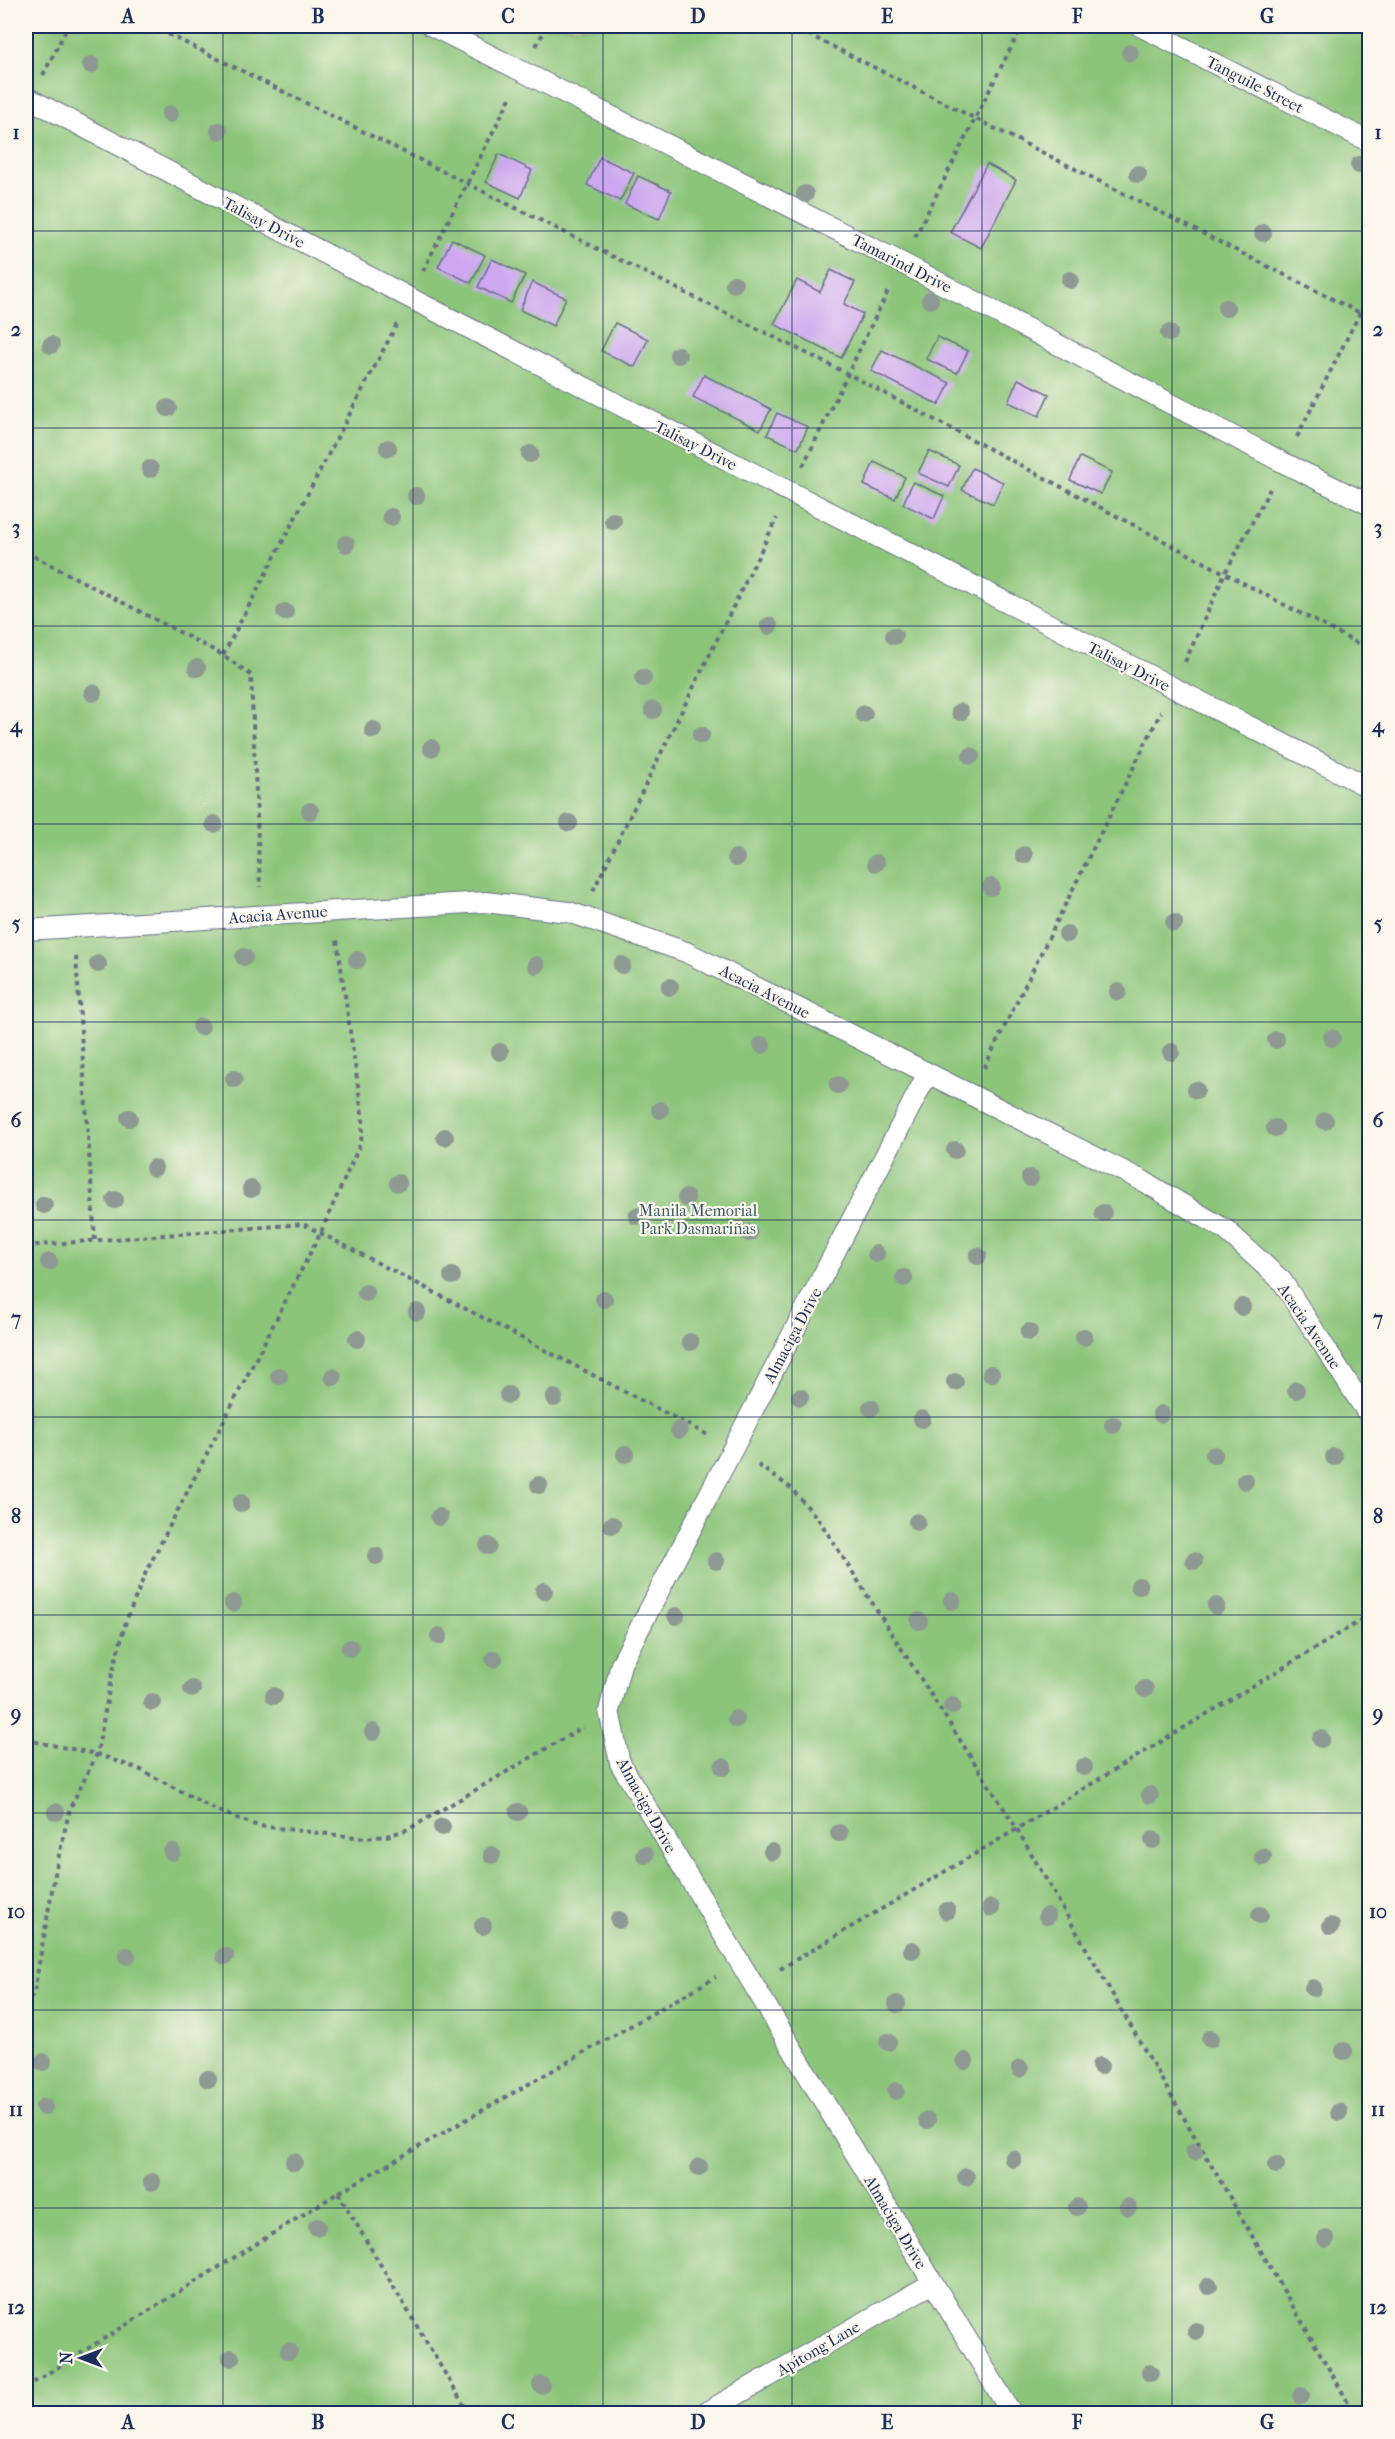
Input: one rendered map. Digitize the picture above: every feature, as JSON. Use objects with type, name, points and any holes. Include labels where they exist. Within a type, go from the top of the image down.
[{"type":"lane","name":"Tamarind Drive","points":[[432,26],[902,262],[1284,463],[1370,505]]},
{"type":"lane","name":"Tanguile Street","points":[[1140,26],[1370,142]]},
{"type":"lane","name":"Talisay Drive","points":[[28,98],[410,298],[1172,689],[1370,788]]},
{"type":"lane","name":"Acacia Avenue","points":[[26,930],[485,902],[569,912],[686,952],[1143,1181],[1226,1230],[1282,1281],[1370,1417]]},
{"type":"lane","name":"Almaciga Drive","points":[[928,1073],[621,1664],[609,1711],[620,1763],[1012,2414]]},
{"type":"lane","name":"Apitong Lane","points":[[703,2414],[933,2283]]},
{"type":"path","points":[[28,98],[68,26]]},
{"type":"path","points":[[152,26],[848,374],[1224,575],[1370,650]]},
{"type":"path","points":[[223,655],[410,298],[547,26]]},
{"type":"path","points":[[792,26],[1370,318]]},
{"type":"path","points":[[581,916],[902,262],[1022,26]]},
{"type":"path","points":[[971,1095],[1172,689],[1224,575],[1370,293]]},
{"type":"path","points":[[26,552],[223,655],[251,675],[261,915]]},
{"type":"path","points":[[26,2007],[34,1992],[56,1868],[70,1808],[97,1754],[112,1674],[126,1621],[146,1572],[320,1234],[361,1142],[363,1121],[332,910]]},
{"type":"path","points":[[74,927],[95,1241]]},
{"type":"path","points":[[26,1246],[303,1224],[733,1448],[791,1488],[819,1520],[1017,1829],[1355,2414]]},
{"type":"path","points":[[753,1985],[1370,1616]]},
{"type":"path","points":[[26,1740],[97,1754],[141,1770],[216,1810],[258,1826],[363,1838],[387,1836],[409,1829],[609,1711]]},
{"type":"path","points":[[26,2387],[338,2193],[740,1963]]},
{"type":"path","points":[[338,2193],[469,2414]]},
{"type":"green space","name":"Manila Memorial Park Dasmariñas","points":[[26,26],[1369,26],[1369,2413],[26,2413]]},
{"type":"building","points":[[931,26],[956,26],[952,35]]},
{"type":"building","points":[[499,154],[532,170],[520,198],[486,182]]},
{"type":"building","points":[[600,157],[634,173],[620,201],[587,185]]},
{"type":"building","points":[[987,164],[1016,180],[981,248],[950,232]]},
{"type":"building","points":[[638,176],[671,191],[659,219],[625,204]]},
{"type":"building","points":[[452,239],[485,255],[471,283],[438,267]]},
{"type":"building","points":[[492,259],[525,275],[511,303],[478,287]]},
{"type":"building","points":[[831,270],[855,282],[844,304],[863,314],[841,358],[774,324],[797,280],[820,292]]},
{"type":"building","points":[[532,282],[566,298],[553,326],[520,310]]},
{"type":"building","points":[[615,323],[648,339],[635,367],[601,351]]},
{"type":"building","points":[[937,337],[968,351],[957,373],[926,359]]},
{"type":"building","points":[[882,350],[950,383],[939,405],[871,371]]},
{"type":"building","points":[[704,375],[771,409],[760,430],[693,397]]},
{"type":"building","points":[[1018,379],[1049,394],[1039,416],[1008,402]]},
{"type":"building","points":[[777,413],[808,427],[798,449],[767,435]]},
{"type":"building","points":[[929,451],[959,465],[949,487],[918,473]]},
{"type":"building","points":[[1080,457],[1112,472],[1101,494],[1070,480]]},
{"type":"building","points":[[874,462],[905,477],[895,499],[864,485]]},
{"type":"building","points":[[972,468],[1003,482],[993,504],[962,490]]},
{"type":"building","points":[[913,482],[944,496],[934,519],[903,504]]}]
